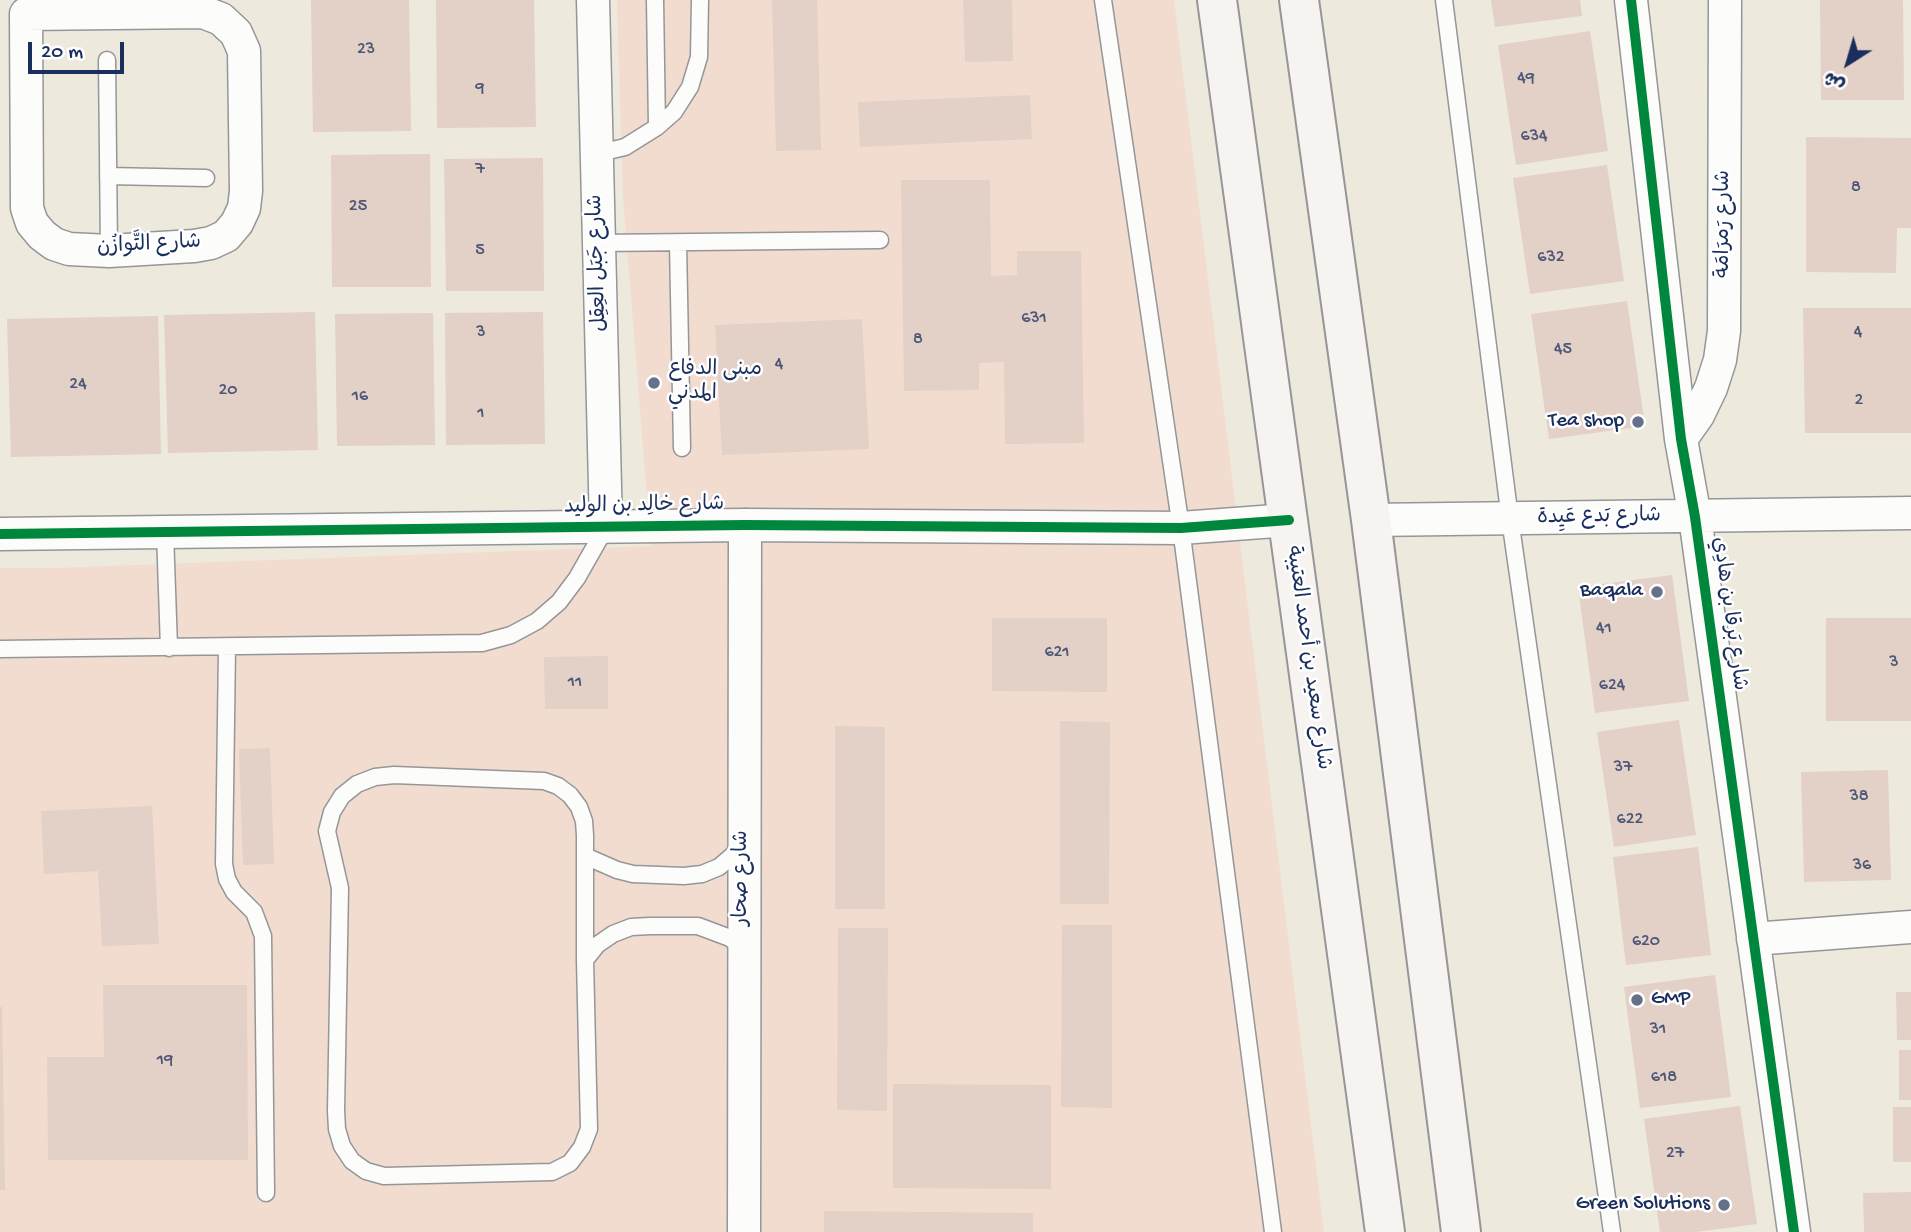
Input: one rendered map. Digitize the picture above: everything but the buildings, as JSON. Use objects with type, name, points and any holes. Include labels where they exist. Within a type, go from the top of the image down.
[{"type":"main road","name":"شارع سعيد بن أحمد العتيبة","points":[[1217,0],[1385,1232]]},
{"type":"main road","points":[[1299,0],[1371,520],[1461,1232]]},
{"type":"street","name":"شارع جَبَل العِقِل","points":[[593,0],[606,527]]},
{"type":"street","name":"شارع بَرقا بن هادِي","points":[[1631,0],[1681,439],[1695,517],[1794,1232]]},
{"type":"street","name":"شارع رَمرَامَة","points":[[1681,439],[1698,415],[1711,388],[1720,360],[1724,331],[1725,0]]},
{"type":"street","name":"شارع التَّوازُن","points":[[203,12],[221,19],[236,33],[244,51],[246,191],[244,208],[237,223],[226,236],[211,243],[110,251],[69,249],[54,244],[41,235],[32,223],[27,208],[13,14],[203,12]]},
{"type":"street","name":"شارع بَدع عَيِدة","points":[[1371,520],[1911,513]]},
{"type":"street","name":"شارع خالِد بن الوليد","points":[[0,534],[745,524],[1181,528],[1289,520]]},
{"type":"street","name":"شارع صحار","points":[[744,1232],[745,524]]},
{"type":"street","points":[[1753,939],[1911,927]]},
{"type":"lane","points":[[655,0],[657,127]]},
{"type":"lane","points":[[595,153],[625,147],[674,113],[690,87],[699,57],[700,0]]},
{"type":"lane","points":[[1103,0],[1181,528],[1273,1232]]},
{"type":"lane","points":[[1444,0],[1510,519],[1612,1232]]},
{"type":"lane","points":[[107,60],[110,251]]},
{"type":"lane","points":[[108,176],[206,178]]},
{"type":"lane","points":[[600,243],[880,240]]},
{"type":"lane","points":[[678,243],[682,448]]},
{"type":"lane","points":[[0,649],[482,643],[511,635],[537,621],[559,602],[577,578],[606,527]]},
{"type":"lane","points":[[165,532],[169,648]]},
{"type":"lane","points":[[227,648],[224,864],[234,892],[254,912],[263,936],[266,1193]]},
{"type":"lane","points":[[394,775],[544,781],[558,786],[570,795],[579,807],[584,821],[585,960],[589,1129],[582,1147],[570,1163],[552,1172],[533,1174],[384,1176],[366,1171],[352,1161],[342,1146],[337,1129],[340,888],[327,831],[332,812],[342,796],[357,783],[375,776],[394,775]]},
{"type":"lane","points":[[586,856],[609,867],[634,874],[702,874],[719,867],[733,855],[743,839]]},
{"type":"lane","points":[[585,960],[597,945],[613,934],[650,926],[698,926],[730,938],[743,949]]},
{"type":"shaded area","points":[[617,0],[1174,0],[1324,1232],[0,1232],[0,568],[651,546],[623,198]]},
{"type":"cycle path","points":[[1631,0],[1681,439],[1695,517],[1794,1232]]},
{"type":"cycle path","points":[[0,534],[745,525],[1181,528],[1289,520]]},
{"type":"place","name":"مبنى الدفاع المدني","points":[[654,383]]},
{"type":"place","name":"Tea shop","points":[[1638,422]]},
{"type":"place","name":"Baqala","points":[[1657,592]]},
{"type":"place","name":"GMP","points":[[1637,1000]]},
{"type":"place","name":"Green Solutions","points":[[1724,1205]]}]
